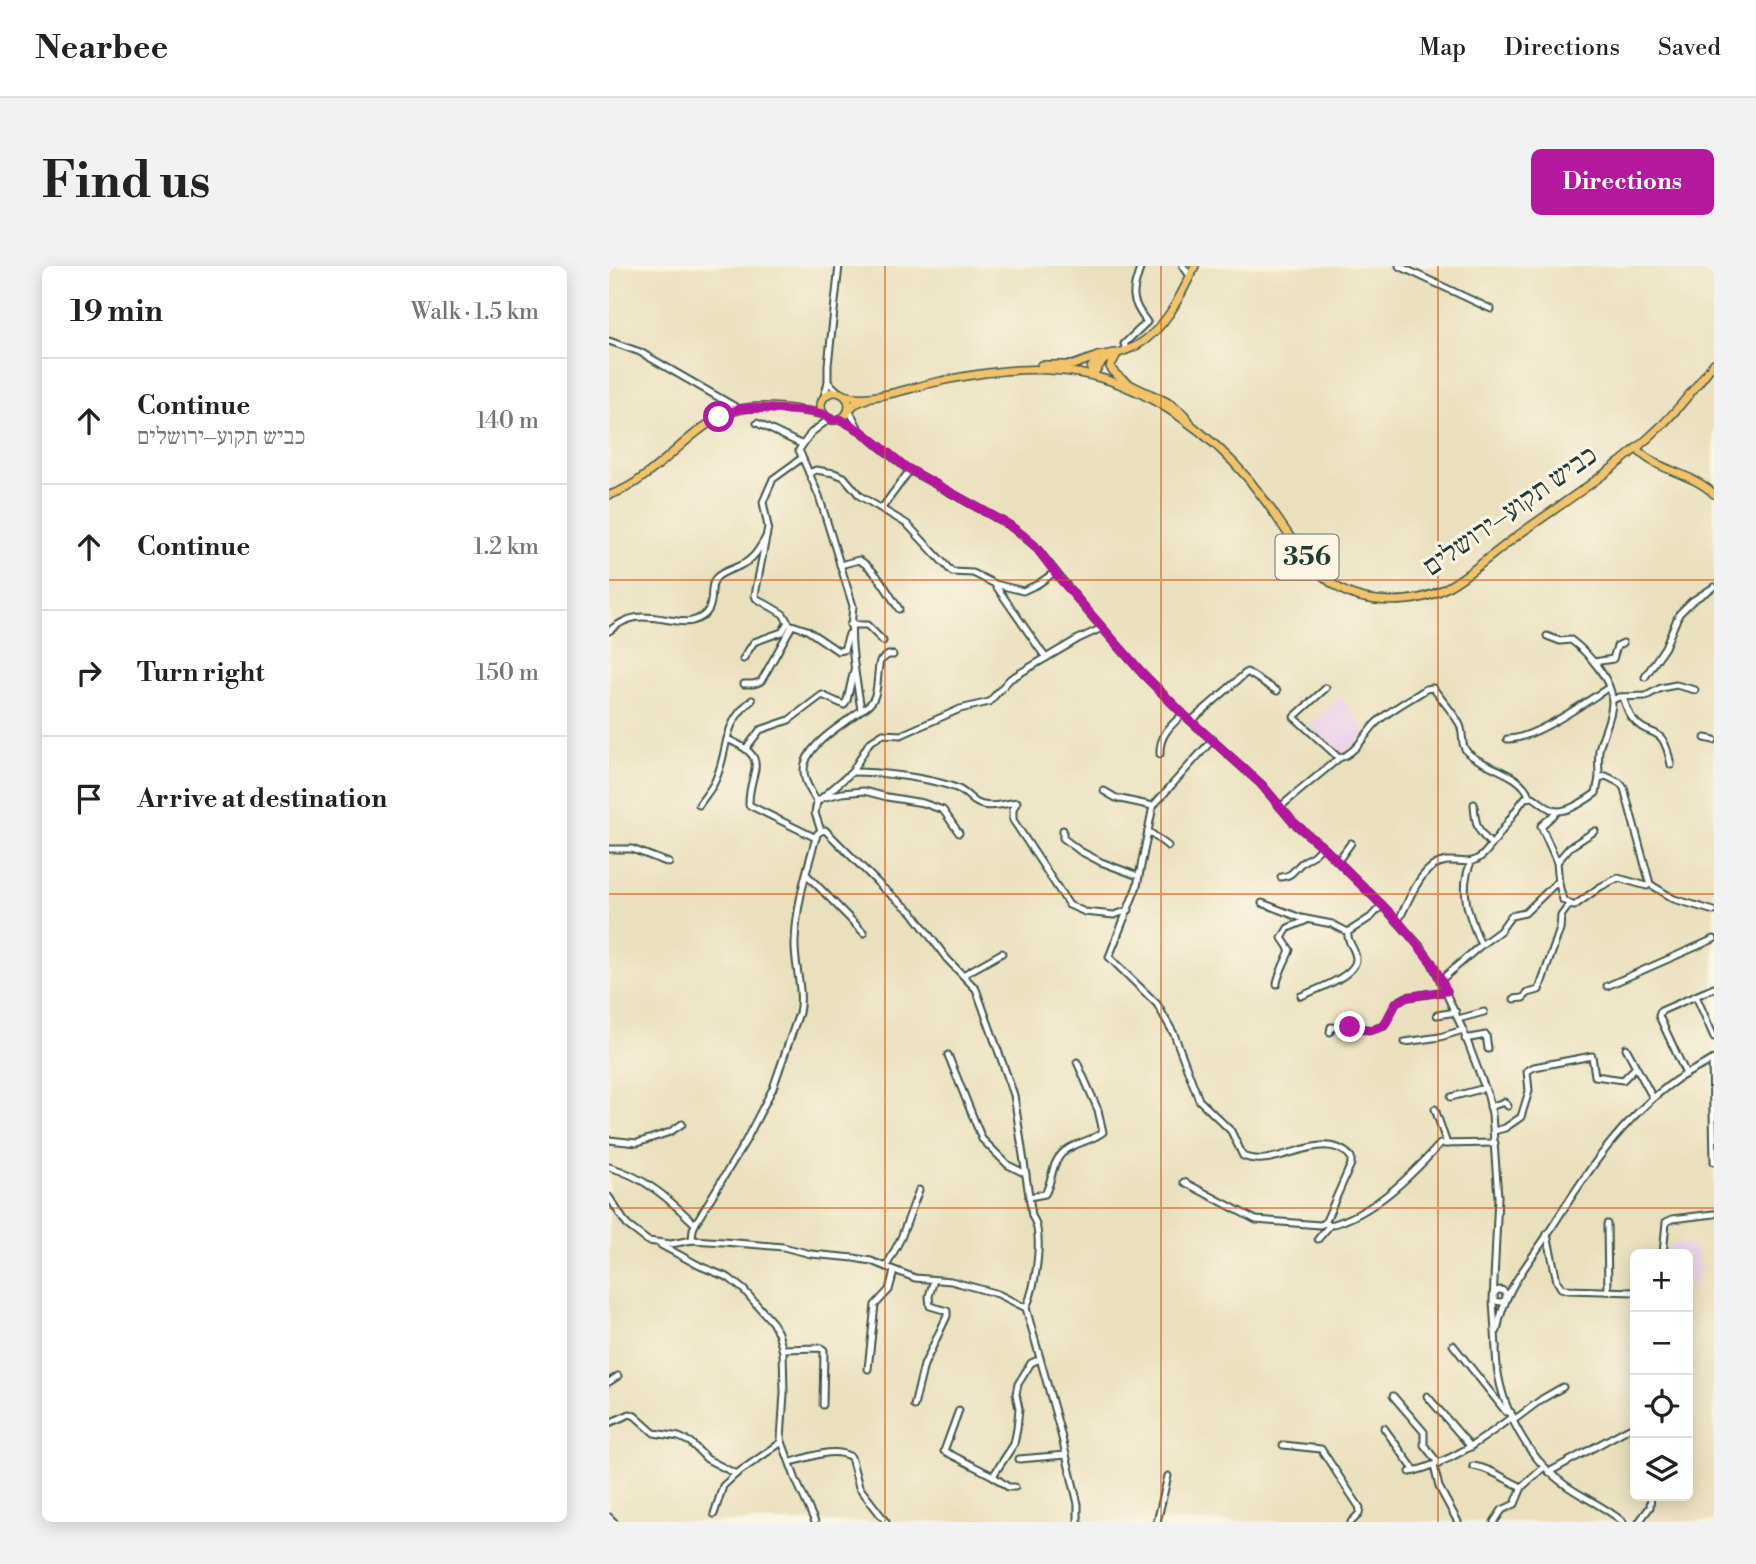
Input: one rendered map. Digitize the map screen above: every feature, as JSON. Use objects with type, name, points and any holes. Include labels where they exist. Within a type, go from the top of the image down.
[{"type":"main road","points":[[1192,427],[1187,417],[1114,374],[1109,367],[1112,359],[1146,340],[1156,330],[1180,298],[1195,266]]},
{"type":"main road","points":[[1016,369],[1025,365],[1073,365],[1098,356],[1123,352]]},
{"type":"main road","points":[[1091,375],[1105,359],[1123,352]]},
{"type":"main road","points":[[1091,375],[1091,368],[1098,356]]},
{"type":"main road","name":"כביש תקוע–ירושלים","points":[[849,410],[855,404],[875,396],[971,374],[1016,369],[1091,375],[1145,396],[1192,427],[1238,467],[1319,572],[1337,587],[1358,596],[1412,600],[1443,590],[1636,448],[1678,409],[1714,363]]},
{"type":"main road","points":[[609,495],[641,479],[719,417],[739,409],[808,411],[840,419],[849,410],[849,402],[842,394],[831,393],[808,411]]},
{"type":"main road","name":"כביש תקוע–ירושלים","points":[[842,394],[875,396]]},
{"type":"main road","points":[[823,401],[826,417]]},
{"type":"main road","points":[[1636,448],[1651,462],[1692,477],[1714,494]]},
{"type":"street","points":[[823,401],[828,382],[839,266]]},
{"type":"street","points":[[1123,352],[1124,344],[1147,322],[1132,298],[1141,266]]},
{"type":"street","points":[[1183,266],[1190,276]]},
{"type":"street","points":[[1399,266],[1491,309]]},
{"type":"street","points":[[609,341],[640,352],[739,409]]},
{"type":"street","points":[[828,382],[842,394]]},
{"type":"street","points":[[849,410],[861,431]]},
{"type":"street","points":[[802,458],[775,477],[763,506],[768,521],[768,535],[755,595],[783,614],[790,624],[807,630],[841,652],[844,650],[850,628],[853,606],[819,496],[799,450],[801,444],[826,417]]},
{"type":"street","points":[[840,419],[861,431],[909,470],[1009,525],[1035,546],[1102,628],[1183,714],[1261,784],[1293,822],[1322,846],[1420,946],[1447,991],[1490,1107],[1495,1143],[1497,1197],[1494,1296],[1496,1368],[1526,1446],[1546,1470],[1566,1486],[1623,1522]]},
{"type":"street","points":[[757,423],[801,444]]},
{"type":"street","points":[[809,473],[816,470],[843,477],[860,496],[920,536],[952,572],[973,573],[995,584],[1023,591],[1055,572]]},
{"type":"street","points":[[881,508],[909,470]]},
{"type":"street","points":[[609,631],[628,618],[645,617],[686,622],[704,615],[711,605],[717,576],[745,564],[756,554],[768,535]]},
{"type":"street","points":[[840,565],[859,560],[865,564],[880,579],[899,609]]},
{"type":"street","points":[[995,584],[1046,658]]},
{"type":"street","points":[[1645,677],[1665,648],[1679,614],[1692,601],[1714,587]]},
{"type":"street","points":[[743,659],[754,642],[782,632],[790,624]]},
{"type":"street","points":[[744,684],[754,685],[764,679],[790,624]]},
{"type":"street","points":[[850,628],[867,625],[883,640]]},
{"type":"street","points":[[850,628],[861,710]]},
{"type":"street","points":[[821,831],[814,813],[818,801],[852,772],[869,743],[883,734],[901,735],[960,709],[989,702],[1010,679],[1102,628]]},
{"type":"street","points":[[1570,632],[1570,640]]},
{"type":"street","points":[[1547,636],[1560,641],[1570,640],[1591,657],[1612,701],[1599,751],[1596,793],[1557,812],[1541,826],[1557,863],[1563,900],[1574,906],[1618,878],[1647,886],[1650,884]]},
{"type":"street","points":[[1594,662],[1613,659],[1617,646],[1623,643]]},
{"type":"street","points":[[818,801],[806,783],[803,770],[807,757],[828,734],[861,710],[868,708],[878,691],[880,661],[893,654]]},
{"type":"street","points":[[747,747],[760,730],[789,720],[823,695],[844,705],[854,667]]},
{"type":"street","points":[[1191,721],[1247,672],[1276,691]]},
{"type":"street","points":[[1612,701],[1623,696],[1646,696],[1661,688],[1676,685],[1695,690]]},
{"type":"street","points":[[1326,688],[1294,717],[1339,758]]},
{"type":"street","points":[[1280,807],[1339,758],[1345,757],[1353,750],[1377,722],[1426,689],[1433,688],[1461,726],[1462,746],[1469,754],[1499,769],[1526,788],[1528,796],[1557,812]]},
{"type":"street","points":[[1507,739],[1530,733],[1608,688]]},
{"type":"street","points":[[1623,696],[1632,718],[1643,727],[1658,733],[1667,744],[1671,765]]},
{"type":"street","points":[[699,805],[716,779],[728,731],[738,712],[752,700]]},
{"type":"street","points":[[1160,754],[1159,744],[1168,727],[1183,714]]},
{"type":"street","points":[[1705,738],[1714,740]]},
{"type":"street","points":[[727,739],[747,747],[756,764],[749,805],[816,838]]},
{"type":"street","points":[[1213,739],[1153,806],[1129,910],[1109,957],[1157,1004],[1174,1034],[1199,1100],[1231,1131],[1243,1156],[1248,1159],[1267,1157],[1336,1146],[1351,1157],[1351,1164],[1327,1224],[1318,1239]]},
{"type":"street","points":[[852,772],[907,777],[955,787],[968,794],[975,802],[997,807],[1017,802],[1013,810],[1013,820],[1069,905],[1085,912],[1114,915],[1129,910]]},
{"type":"street","points":[[1599,778],[1606,776],[1614,779],[1624,788],[1650,884],[1674,899],[1714,911]]},
{"type":"street","points":[[1104,790],[1116,798],[1153,806]]},
{"type":"street","points":[[818,801],[842,793],[864,791],[923,803],[943,810],[959,833]]},
{"type":"street","points":[[1398,921],[1429,867],[1446,861],[1471,862],[1483,856],[1520,803],[1528,796]]},
{"type":"street","points":[[1474,804],[1476,826],[1491,844]]},
{"type":"street","points":[[821,831],[825,830],[838,840],[883,888],[912,912],[947,959],[976,989],[1006,1067],[1014,1095],[1032,1216],[1039,1230],[1034,1280],[1026,1308],[1066,1455],[1077,1504],[1078,1522]]},
{"type":"street","points":[[1062,830],[1063,838],[1080,851],[1138,876]]},
{"type":"street","points":[[681,1256],[680,1251],[690,1240],[695,1224],[745,1142],[773,1088],[799,1013],[802,1001],[795,945],[798,908],[816,838],[821,831]]},
{"type":"street","points":[[1148,831],[1168,846]]},
{"type":"street","points":[[1557,863],[1570,847],[1595,831]]},
{"type":"street","points":[[1338,862],[1351,843]]},
{"type":"street","points":[[1281,877],[1295,873],[1304,862],[1315,856],[1322,846]]},
{"type":"street","points":[[609,849],[632,849],[669,863]]},
{"type":"street","points":[[1471,862],[1465,875],[1464,897],[1481,945]]},
{"type":"street","points":[[807,875],[864,933]]},
{"type":"street","points":[[1441,980],[1500,931],[1511,916],[1525,913],[1551,886],[1559,884]]},
{"type":"street","points":[[1262,903],[1308,920],[1332,924],[1347,932]]},
{"type":"street","points":[[1347,932],[1364,922],[1382,905]]},
{"type":"street","points":[[1514,999],[1523,998],[1528,993],[1539,990],[1560,929],[1561,916],[1569,905]]},
{"type":"street","points":[[1276,984],[1276,979],[1285,968],[1290,950],[1282,938],[1288,928],[1308,920]]},
{"type":"street","points":[[1301,996],[1350,972],[1356,961],[1346,936],[1347,932]]},
{"type":"street","points":[[1607,986],[1714,939]]},
{"type":"street","points":[[963,975],[1002,954]]},
{"type":"street","points":[[1686,1074],[1659,1016],[1661,1011],[1714,989]]},
{"type":"street","points":[[1330,1032],[1331,1027],[1372,1030],[1384,1026],[1396,1003],[1407,997],[1447,991]]},
{"type":"street","points":[[1696,996],[1714,1037]]},
{"type":"street","points":[[1437,1015],[1456,1012]]},
{"type":"street","points":[[1458,1019],[1484,1012]]},
{"type":"street","points":[[1405,1041],[1440,1037],[1463,1030]]},
{"type":"street","points":[[1465,1039],[1486,1035],[1488,1049]]},
{"type":"street","points":[[1626,1048],[1653,1098]]},
{"type":"street","points":[[948,1055],[982,1139],[1008,1164],[1026,1174]]},
{"type":"street","points":[[1494,1131],[1505,1128],[1521,1117],[1529,1091],[1527,1072],[1534,1067],[1592,1056],[1595,1076],[1623,1080],[1636,1067]]},
{"type":"street","points":[[1496,1347],[1498,1324],[1505,1299],[1591,1166],[1618,1133],[1653,1098],[1686,1074],[1713,1059],[1714,1162]]},
{"type":"street","points":[[1029,1196],[1045,1194],[1056,1161],[1063,1153],[1077,1142],[1103,1132],[1100,1117],[1077,1062]]},
{"type":"street","points":[[1451,1097],[1485,1088]]},
{"type":"street","points":[[1490,1107],[1504,1102],[1508,1106]]},
{"type":"street","points":[[1435,1109],[1447,1144]]},
{"type":"street","points":[[609,1140],[637,1143],[670,1132],[682,1124]]},
{"type":"street","points":[[1184,1182],[1257,1220],[1320,1225],[1358,1215],[1413,1174],[1440,1144],[1495,1143]]},
{"type":"street","points":[[609,1167],[633,1174],[660,1191],[695,1224]]},
{"type":"street","points":[[886,1267],[901,1238],[919,1190]]},
{"type":"street","points":[[609,1197],[627,1225],[641,1238],[659,1243],[671,1244],[690,1240],[783,1247],[811,1254],[853,1258],[915,1278],[951,1282],[998,1294],[1026,1308]]},
{"type":"street","points":[[1664,1249],[1667,1222],[1672,1219],[1714,1214]]},
{"type":"street","points":[[1607,1224],[1608,1291]]},
{"type":"street","points":[[1547,1234],[1557,1281],[1561,1288],[1630,1292]]},
{"type":"street","points":[[659,1243],[729,1278],[744,1290],[772,1322],[782,1349],[782,1442],[815,1522]]},
{"type":"street","points":[[868,1368],[875,1305],[889,1290],[894,1271]]},
{"type":"street","points":[[1494,1296],[1496,1291],[1517,1277]]},
{"type":"street","points":[[914,1406],[923,1365],[947,1316],[947,1311],[930,1306],[928,1302],[934,1280]]},
{"type":"street","points":[[1495,1282],[1503,1288],[1505,1299]]},
{"type":"street","points":[[1494,1296],[1498,1302],[1505,1299]]},
{"type":"street","points":[[1453,1345],[1506,1412],[1513,1416]]},
{"type":"street","points":[[782,1349],[824,1350],[823,1405]]},
{"type":"street","points":[[993,1476],[1014,1444],[1019,1409],[1016,1394],[1018,1384],[1031,1363],[1041,1359]]},
{"type":"street","points":[[609,1382],[618,1376]]},
{"type":"street","points":[[1384,1428],[1412,1472],[1436,1465],[1471,1447],[1513,1416],[1563,1387]]},
{"type":"street","points":[[1393,1396],[1424,1432],[1424,1445],[1436,1465],[1439,1486],[1458,1522]]},
{"type":"street","points":[[1427,1396],[1471,1447]]},
{"type":"street","points":[[959,1410],[944,1451],[993,1476],[1008,1487],[1015,1487]]},
{"type":"street","points":[[609,1423],[630,1414],[635,1416],[655,1433],[680,1437],[690,1442],[706,1459],[736,1475]]},
{"type":"street","points":[[1494,1522],[1501,1510],[1515,1504],[1522,1487],[1546,1470],[1630,1428]]},
{"type":"street","points":[[714,1514],[723,1486],[782,1442]]},
{"type":"street","points":[[1283,1445],[1321,1449],[1360,1508],[1359,1514],[1351,1522]]},
{"type":"street","points":[[791,1462],[828,1452],[846,1453],[851,1457],[859,1487],[886,1522]]},
{"type":"street","points":[[1019,1460],[1066,1455]]},
{"type":"street","points":[[1473,1465],[1483,1467],[1522,1487]]},
{"type":"street","points":[[1157,1522],[1168,1476]]},
{"type":"street","points":[[1639,1522],[1650,1507],[1651,1501]]},
{"type":"street","points":[[609,1517],[614,1522]]},
{"type":"shaded area","points":[[1340,696],[1367,732],[1344,754],[1311,727]]},
{"type":"shaded area","points":[[1681,1243],[1696,1250],[1701,1272],[1693,1285],[1693,1249],[1669,1249],[1670,1245]]},
{"type":"route","points":[[719,417],[739,409],[774,408],[808,411],[823,414],[832,420],[840,419],[861,431],[907,468],[1009,525],[1035,546],[1060,579],[1143,674],[1261,784],[1293,822],[1382,905],[1432,963],[1447,991],[1407,997],[1396,1003],[1384,1026],[1372,1030],[1350,1027]]}]
